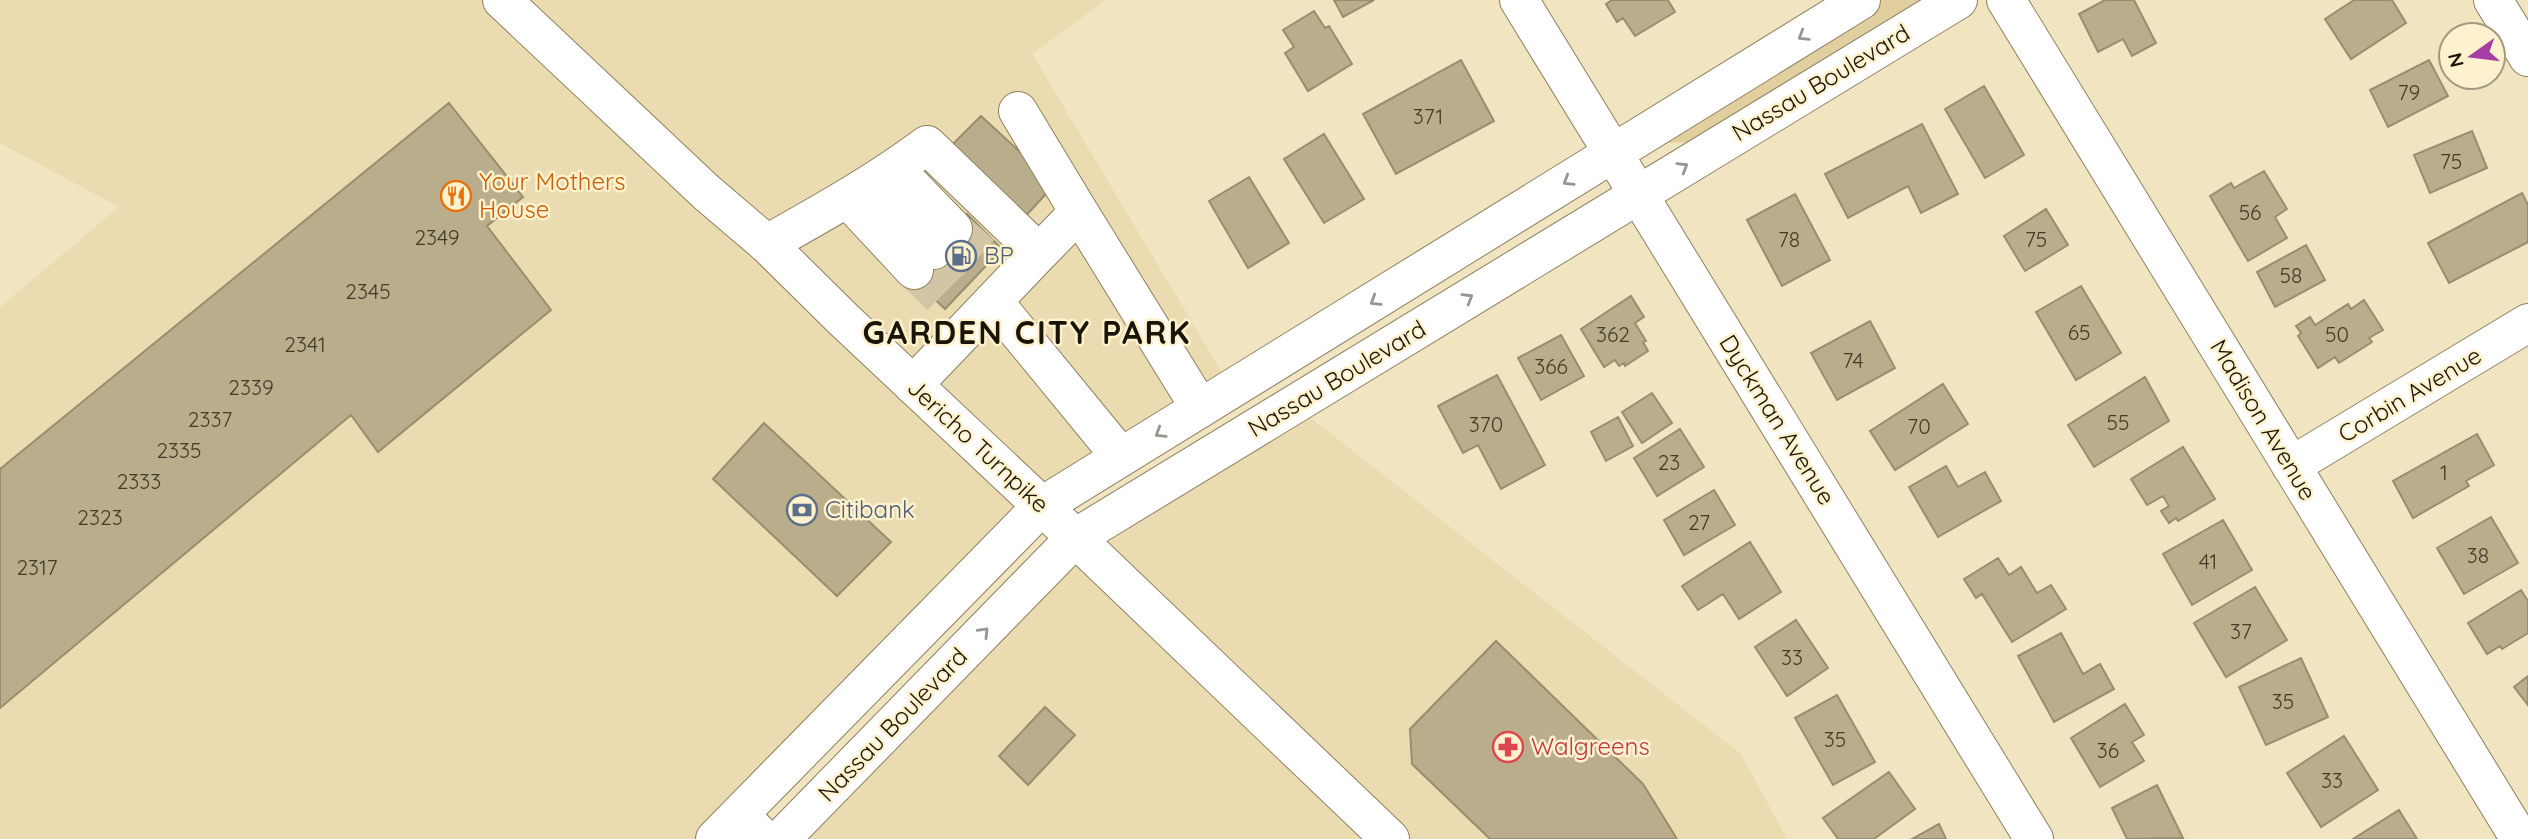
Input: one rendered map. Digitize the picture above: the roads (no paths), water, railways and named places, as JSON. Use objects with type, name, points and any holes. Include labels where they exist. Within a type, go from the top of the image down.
[{"type":"main road","name":"Jericho Turnpike","points":[[502,0],[706,192],[767,244],[1390,839]]},
{"type":"main road","name":"Dyckman Avenue","points":[[1519,0],[2034,839]]},
{"type":"main road","name":"Nassau Boulevard","points":[[739,831],[1042,506],[1861,0]]},
{"type":"main road","name":"Nassau Boulevard","points":[[781,839],[1076,538],[1958,0]]},
{"type":"main road","name":"Madison Avenue","points":[[2006,0],[2520,839]]},
{"type":"main road","points":[[2493,0],[2528,57]]},
{"type":"main road","points":[[1018,111],[1200,408]]},
{"type":"main road","points":[[767,244],[872,184],[927,145],[1039,253]]},
{"type":"main road","points":[[872,184],[933,250],[872,184]]},
{"type":"main road","points":[[913,386],[982,296],[1039,253],[1079,212]]},
{"type":"main road","points":[[982,296],[1121,457]]},
{"type":"main road","name":"Corbin Avenue","points":[[2291,466],[2528,323]]},
{"type":"tunnel","points":[[953,229],[990,262]]},
{"type":"tunnel","points":[[934,250],[968,285]]},
{"type":"tunnel","points":[[914,270],[949,305]]},
{"type":"place","name":"Your Mothers House","points":[[456,196]]},
{"type":"place","name":"BP","points":[[961,256]]},
{"type":"place","name":"Citibank","points":[[802,510]]},
{"type":"place","name":"Walgreens","points":[[1508,747]]},
{"type":"district","name":"GARDEN CITY PARK","points":[[1027,333]]}]
